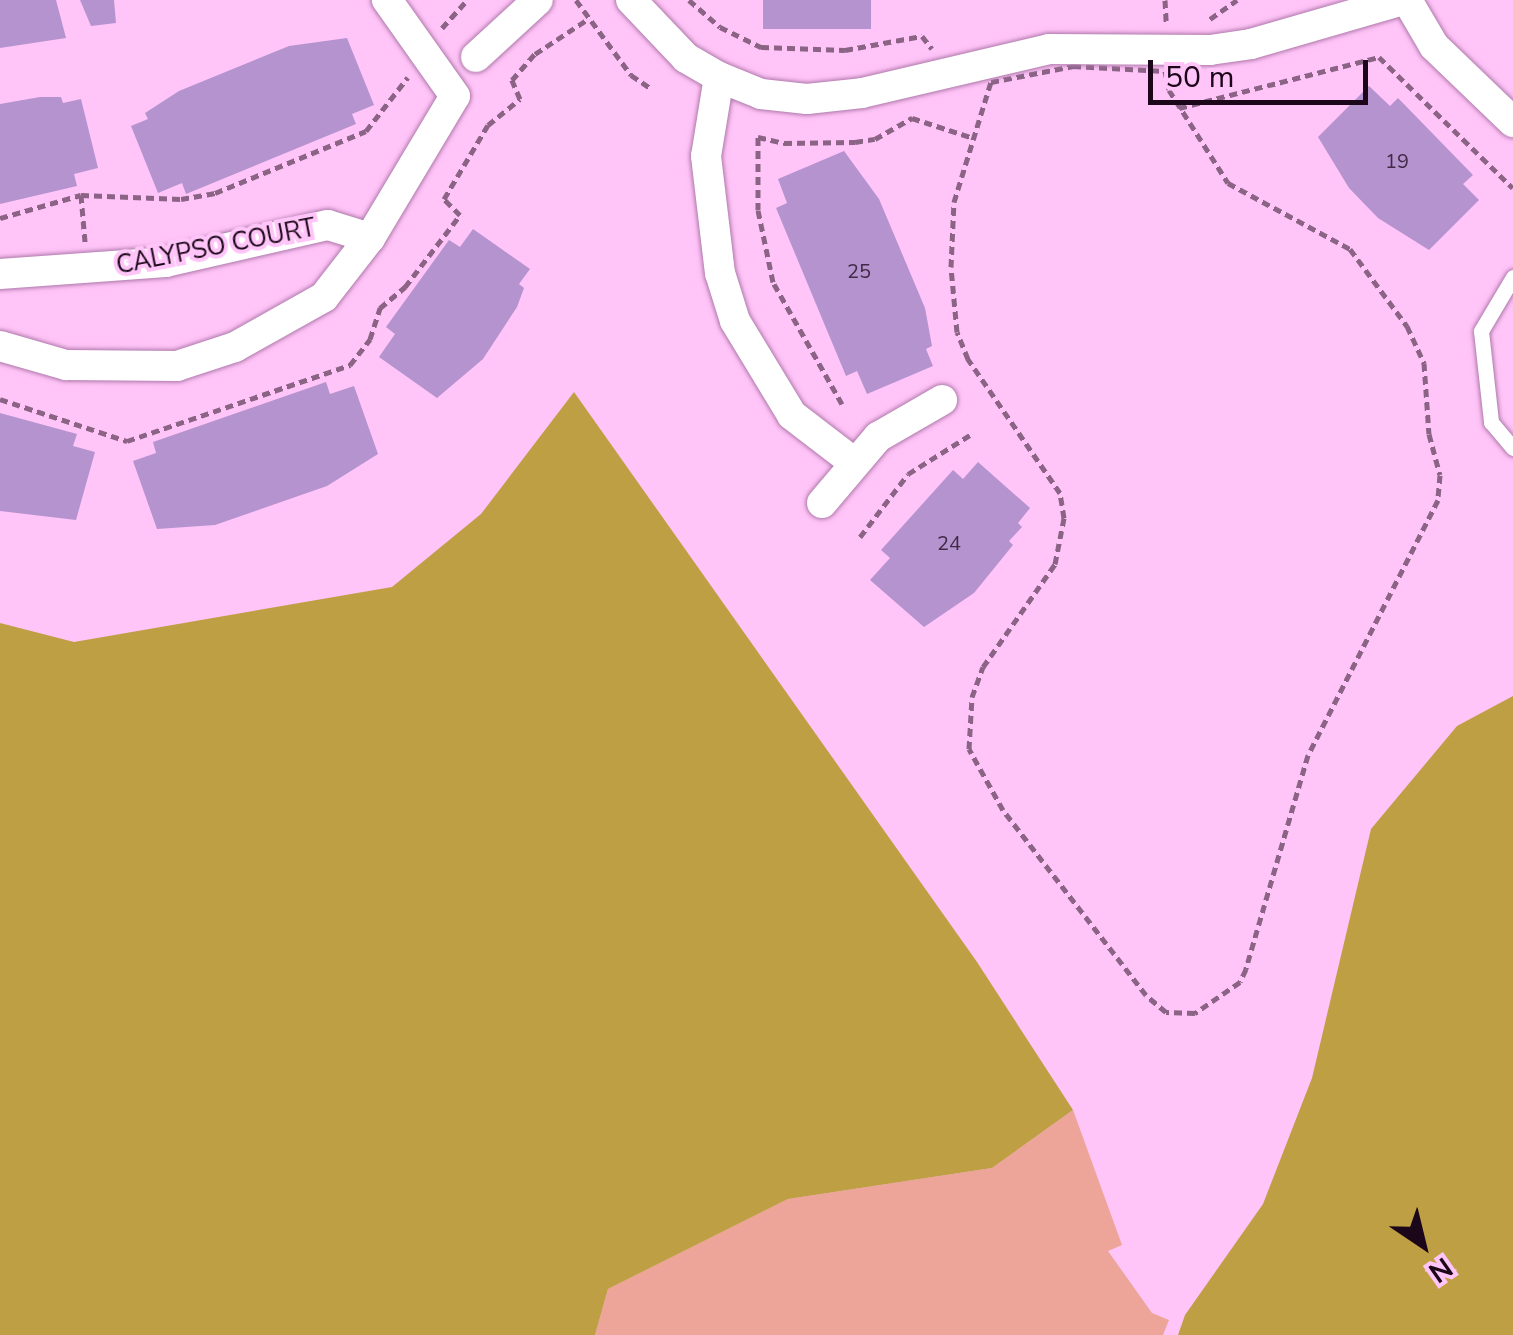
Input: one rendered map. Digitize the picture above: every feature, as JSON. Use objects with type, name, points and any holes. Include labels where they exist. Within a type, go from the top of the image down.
[{"type":"street","points":[[0,346],[66,365],[176,366],[235,347],[324,297],[370,238],[455,96],[387,0]]},
{"type":"street","points":[[476,57],[538,0]]},
{"type":"street","points":[[631,0],[686,58],[718,78],[762,94],[807,99],[862,93],[1048,49],[1210,50],[1251,44],[1405,0],[1434,46],[1513,122]]},
{"type":"street","points":[[718,78],[706,156],[716,256],[735,321],[792,415],[852,461]]},
{"type":"street","name":"CALYPSO COURT","points":[[0,274],[166,262],[328,225],[370,238]]},
{"type":"street","points":[[822,503],[852,461],[878,437],[942,400]]},
{"type":"lane","points":[[1513,278],[1481,331],[1491,422],[1513,448]]},
{"type":"path","points":[[436,35],[466,0]]},
{"type":"path","points":[[576,0],[631,75],[650,88]]},
{"type":"path","points":[[689,0],[738,38],[761,47],[844,50],[922,36],[934,56],[949,51]]},
{"type":"path","points":[[1150,29],[1167,30],[1164,0]]},
{"type":"path","points":[[1180,108],[1378,56],[1513,188]]},
{"type":"path","points":[[1046,69],[1164,71],[1180,108],[1228,183],[1350,249],[1407,326],[1424,363],[1429,434],[1442,489],[1308,755],[1246,970],[1220,998],[1195,1012],[1166,1012],[1146,996],[1003,810],[969,749],[972,697],[983,666],[1056,564],[1064,518],[1060,493],[968,359],[958,332],[951,267],[954,202],[970,137],[992,82],[1046,69]]},
{"type":"path","points":[[0,218],[81,195],[182,200],[246,182],[366,131],[410,75]]},
{"type":"path","points":[[842,404],[773,282],[758,210],[758,137],[784,144],[855,142],[875,139],[912,118],[970,137]]},
{"type":"path","points":[[81,195],[88,270]]},
{"type":"path","points":[[860,536],[908,474],[970,436]]},
{"type":"shaded area","points":[[574,392],[977,962],[1073,1110],[992,1168],[788,1199],[608,1289],[595,1335],[0,1335],[0,623],[74,642],[392,587],[481,514]]},
{"type":"shaded area","points":[[1513,696],[1513,1335],[1178,1335],[1185,1315],[1263,1204],[1312,1078],[1371,829],[1457,726]]},
{"type":"shaded area","points":[[1073,1110],[1122,1245],[1108,1251],[1152,1313],[1169,1320],[1163,1335],[595,1335],[608,1289],[788,1199],[992,1168]]},
{"type":"building","points":[[0,0],[56,0],[66,38],[0,48]]},
{"type":"building","points":[[80,0],[114,0],[116,23],[91,26]]},
{"type":"building","points":[[763,0],[871,0],[871,29],[763,29]]},
{"type":"building","points":[[347,38],[374,105],[352,114],[356,124],[186,194],[182,183],[158,193],[131,126],[148,119],[145,113],[179,91],[289,46]]},
{"type":"building","points":[[1369,86],[1390,106],[1398,98],[1473,175],[1463,184],[1479,200],[1429,250],[1378,218],[1349,188],[1318,137]]},
{"type":"building","points":[[61,97],[63,103],[81,99],[98,168],[74,174],[77,186],[0,204],[0,104]]},
{"type":"building","points":[[844,151],[879,199],[925,308],[932,346],[926,349],[933,366],[867,394],[857,371],[846,376],[776,208],[787,203],[778,179]]},
{"type":"building","points":[[473,229],[530,269],[519,284],[524,288],[517,307],[483,359],[437,398],[379,357],[395,334],[386,327],[449,240],[460,247]]},
{"type":"building","points":[[326,382],[330,394],[354,386],[378,454],[327,486],[215,525],[157,529],[133,461],[156,453],[153,442]]},
{"type":"building","points":[[0,413],[77,434],[73,446],[95,452],[76,520],[0,511]]},
{"type":"building","points":[[978,462],[1030,508],[1018,523],[1022,527],[1009,541],[1013,545],[974,593],[924,627],[870,580],[890,558],[881,550],[953,470],[963,479]]}]
